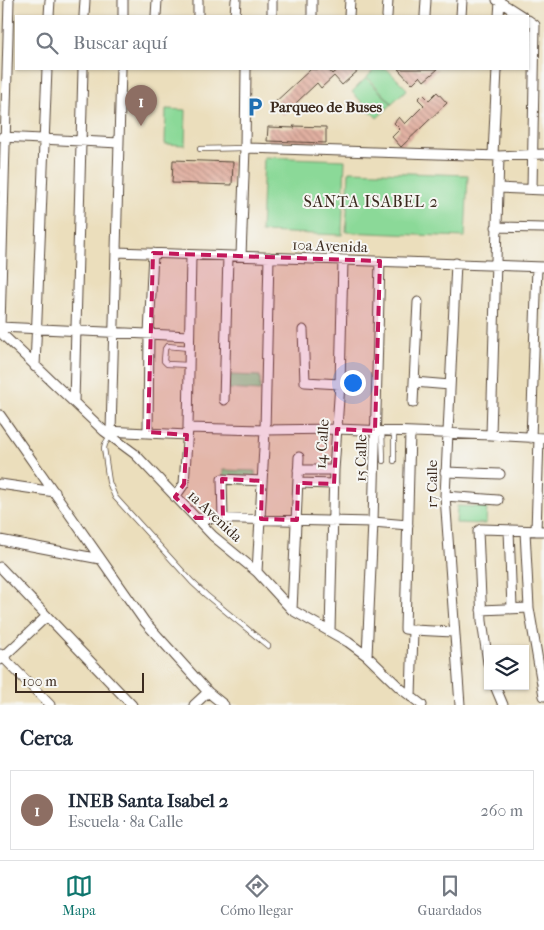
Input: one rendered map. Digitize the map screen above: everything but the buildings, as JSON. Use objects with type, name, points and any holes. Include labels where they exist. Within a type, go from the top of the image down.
[{"type":"street","points":[[9,0],[4,31],[0,327],[189,336]]},
{"type":"street","points":[[49,15],[50,0]]},
{"type":"street","points":[[84,15],[85,0]]},
{"type":"street","points":[[123,0],[123,15]]},
{"type":"street","points":[[156,15],[157,0]]},
{"type":"street","points":[[198,0],[198,15]]},
{"type":"street","points":[[235,15],[236,0]]},
{"type":"street","points":[[272,0],[272,15]]},
{"type":"street","points":[[312,0],[312,15]]},
{"type":"street","points":[[349,15],[350,0]]},
{"type":"street","points":[[387,15],[388,0]]},
{"type":"street","points":[[425,15],[426,0]]},
{"type":"street","points":[[461,15],[462,0]]},
{"type":"street","points":[[498,1],[499,15]]},
{"type":"street","points":[[498,1],[520,15]]},
{"type":"street","points":[[531,23],[532,190]]},
{"type":"street","points":[[35,367],[47,70]]},
{"type":"street","points":[[74,402],[83,70]]},
{"type":"street","points":[[121,70],[114,332],[109,432],[337,429],[538,438]]},
{"type":"street","points":[[241,256],[246,70]]},
{"type":"street","points":[[491,435],[498,188],[496,156],[497,70]]},
{"type":"street","points":[[3,137],[119,143]]},
{"type":"street","points":[[245,148],[496,156],[544,154]]},
{"type":"street","points":[[498,188],[544,190]]},
{"type":"street","points":[[496,227],[544,228]]},
{"type":"street","name":"10a Avenida","points":[[116,252],[540,267]]},
{"type":"street","points":[[148,432],[149,334],[153,253]]},
{"type":"street","points":[[175,497],[184,484],[188,432],[191,254]]},
{"type":"street","points":[[224,400],[228,256]]},
{"type":"street","points":[[257,572],[265,430],[269,257]]},
{"type":"street","name":"14 Calle","points":[[330,631],[332,521],[340,384],[343,260]]},
{"type":"street","name":"15 Calle","points":[[367,656],[378,431],[380,261]]},
{"type":"street","name":"17 Calle","points":[[456,263],[445,496],[453,632],[460,705]]},
{"type":"street","points":[[484,646],[478,531],[481,529],[540,531],[538,438],[540,267]]},
{"type":"street","points":[[413,403],[418,302]]},
{"type":"street","points":[[303,330],[305,382],[340,384]]},
{"type":"street","name":"1a Avenida","points":[[0,332],[35,367],[135,454],[212,536],[257,572],[292,610],[348,642],[367,656],[422,705]]},
{"type":"street","points":[[414,382],[450,386]]},
{"type":"street","points":[[0,415],[146,622],[208,692],[224,705]]},
{"type":"street","points":[[0,427],[10,428]]},
{"type":"street","points":[[410,432],[405,629],[453,632]]},
{"type":"street","points":[[292,610],[299,457]]},
{"type":"street","points":[[298,470],[334,470]]},
{"type":"street","points":[[445,472],[500,474]]},
{"type":"street","points":[[223,518],[222,479],[262,481]]},
{"type":"street","points":[[298,483],[334,484]]},
{"type":"street","points":[[0,484],[55,492]]},
{"type":"street","points":[[445,496],[498,500]]},
{"type":"street","points":[[196,518],[373,522],[408,525]]},
{"type":"street","points":[[509,530],[512,608]]},
{"type":"street","points":[[525,531],[529,608],[544,696]]},
{"type":"street","points":[[0,540],[100,559]]},
{"type":"street","points":[[0,567],[132,705]]},
{"type":"street","points":[[482,610],[529,608]]},
{"type":"street","points":[[47,616],[1,657],[50,705]]},
{"type":"street","points":[[411,697],[414,630]]},
{"type":"street","points":[[497,690],[503,705]]},
{"type":"street","points":[[194,705],[208,692]]},
{"type":"lane","points":[[200,148],[245,148]]},
{"type":"lane","points":[[189,348],[167,346],[165,348],[164,361],[167,364],[189,365]]},
{"type":"lane","points":[[378,431],[383,461]]},
{"type":"lane","points":[[109,432],[104,448],[109,482],[116,497],[206,596],[268,646]]},
{"type":"lane","points":[[394,432],[394,461]]},
{"type":"highlighted area","points":[[153,253],[380,261],[375,431],[337,429],[334,484],[298,483],[297,520],[261,519],[262,481],[222,479],[223,518],[196,518],[175,497],[184,484],[187,435],[148,432]]},
{"type":"green space","points":[[374,70],[388,70],[407,89],[392,103],[367,77]]},
{"type":"green space","points":[[366,78],[392,104],[377,118],[352,92]]},
{"type":"green space","points":[[166,109],[186,110],[185,145],[165,144]]},
{"type":"green space","points":[[264,157],[345,160],[342,235],[261,232]]},
{"type":"green space","points":[[349,171],[468,175],[465,237],[346,232]]},
{"type":"green space","points":[[228,375],[260,376],[260,391],[228,389]]},
{"type":"green space","points":[[223,470],[255,471],[255,484],[223,483]]},
{"type":"green space","points":[[457,506],[487,507],[486,524],[456,523]]},
{"type":"place","name":"Parqueo de Buses","points":[[255,107]]},
{"type":"place","name":"INEB Santa Isabel 2","points":[[141,126]]},
{"type":"district","name":"SANTA ISABEL 2","points":[[371,201]]}]
